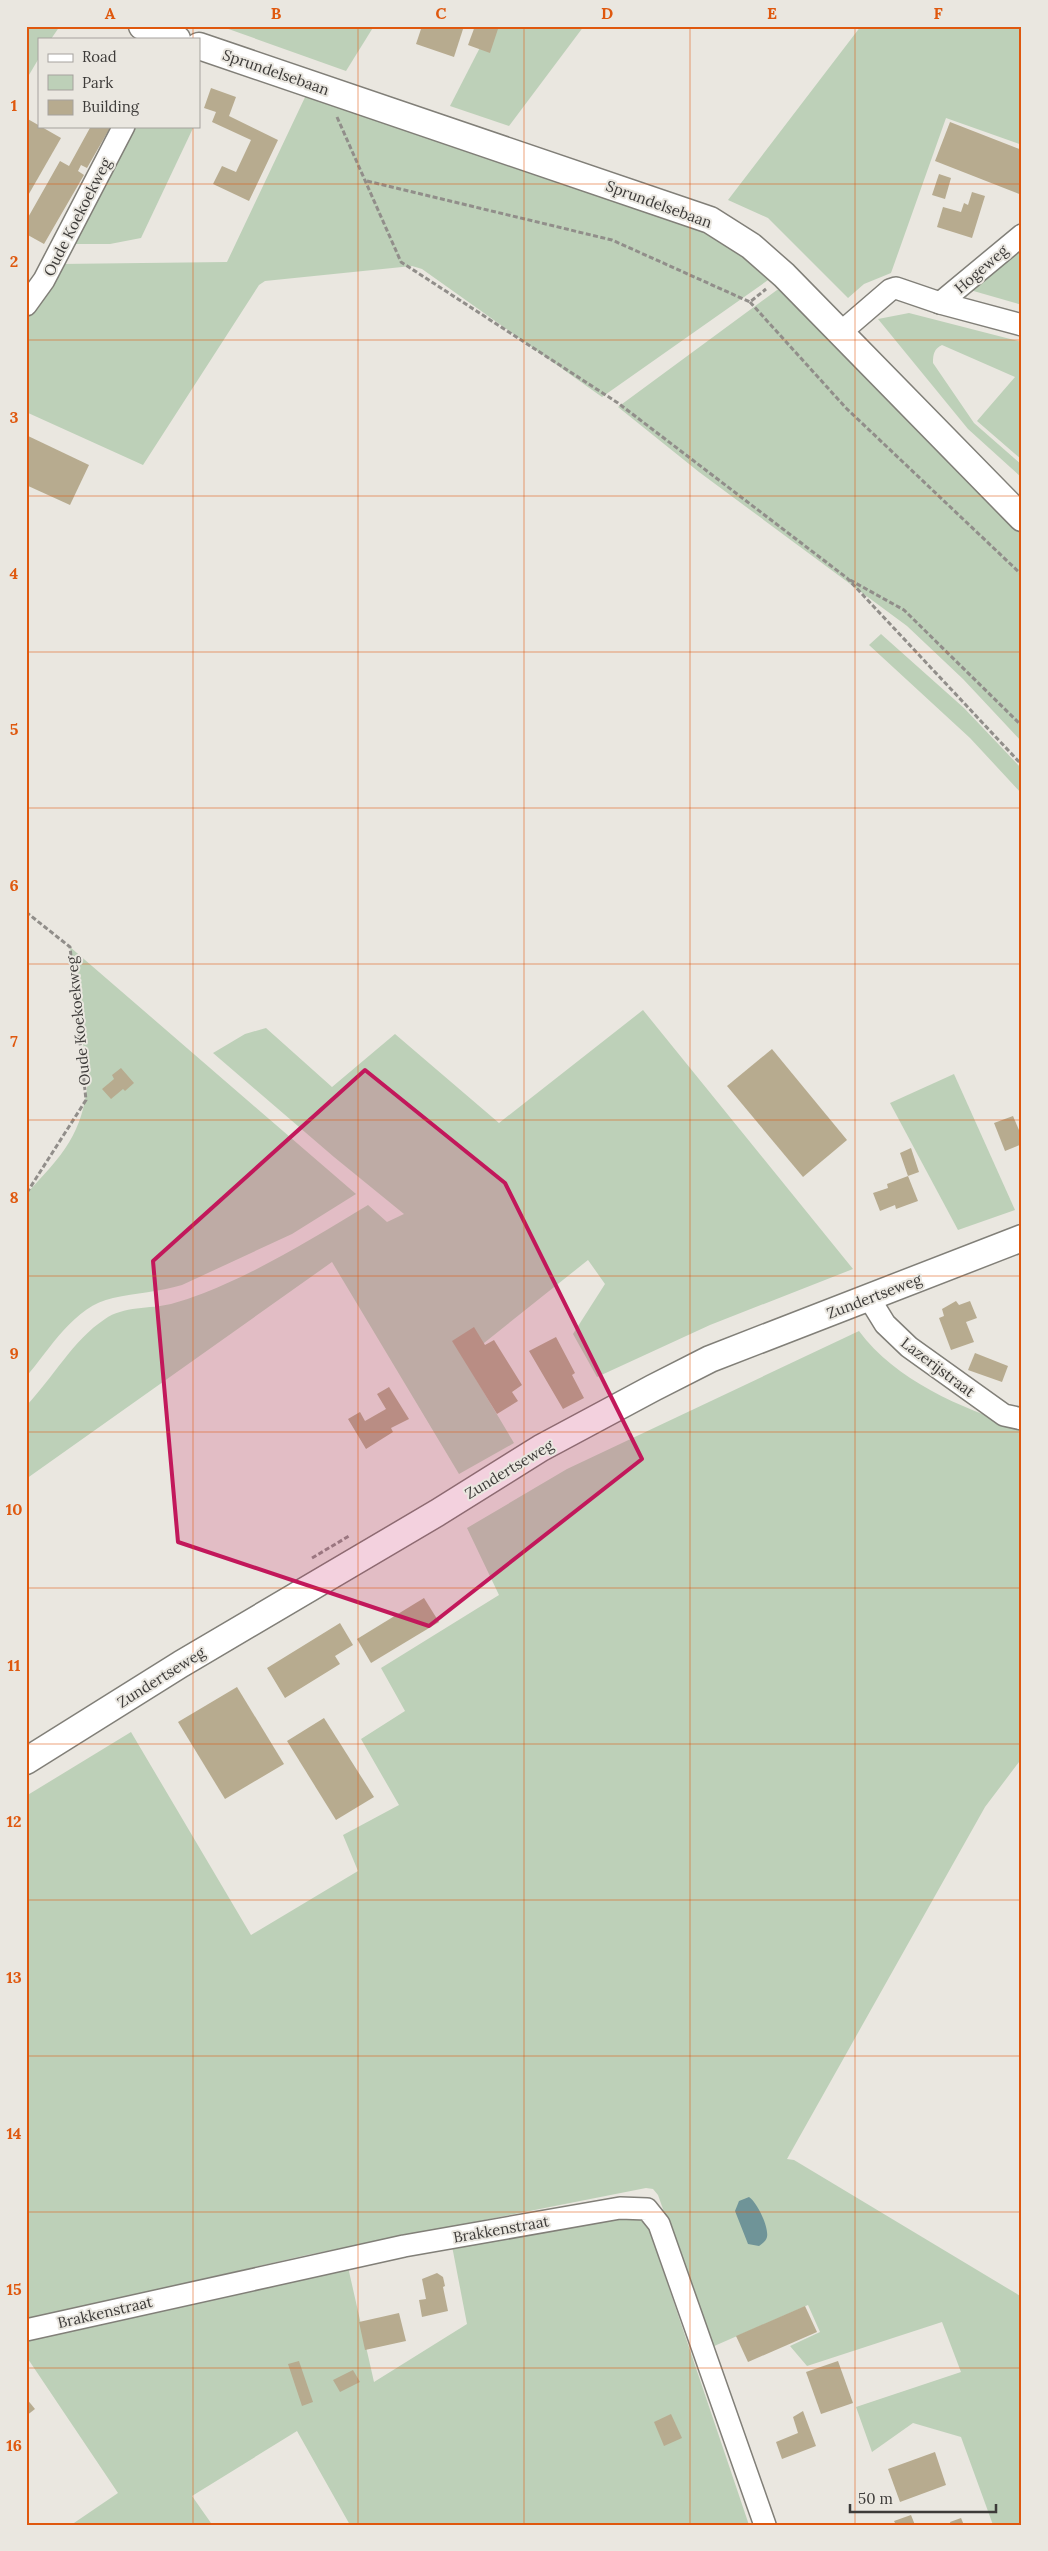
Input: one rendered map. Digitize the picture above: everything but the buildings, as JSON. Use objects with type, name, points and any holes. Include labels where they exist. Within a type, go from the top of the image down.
[{"type":"street","points":[[142,26],[172,38]]},
{"type":"street","name":"Sprundelsebaan","points":[[200,46],[710,220],[751,246],[784,275],[1022,518]]},
{"type":"street","name":"Oude Koekoekweg","points":[[26,305],[44,280],[123,128]]},
{"type":"street","name":"Hogeweg","points":[[940,303],[1022,235]]},
{"type":"street","name":"Hogeweg","points":[[840,333],[890,290],[902,290],[940,303],[1022,325]]},
{"type":"street","name":"Zundertseweg","points":[[26,1761],[182,1664],[437,1513],[541,1448],[710,1359],[1022,1238]]},
{"type":"street","name":"Lazerijstraat","points":[[869,1298],[885,1324],[909,1347],[1004,1415],[1022,1419]]},
{"type":"street","name":"Brakkenstraat","points":[[26,2330],[404,2246],[620,2208],[646,2209],[659,2224],[765,2525]]},
{"type":"path","points":[[324,89],[401,262],[618,403],[847,578],[904,610],[1022,726]]},
{"type":"path","points":[[366,180],[612,240],[750,302],[846,408],[1022,575]]},
{"type":"path","points":[[750,302],[784,275]]},
{"type":"path","points":[[847,578],[1022,765]]},
{"type":"path","name":"Oude Koekoekweg","points":[[26,912],[70,947],[86,1100],[26,1194]]},
{"type":"highlighted area","points":[[365,1070],[505,1183],[642,1459],[429,1626],[178,1542],[153,1261]]},
{"type":"green space","points":[[26,26],[60,26],[52,38],[38,38],[38,60],[26,80]]},
{"type":"green space","points":[[220,26],[374,26],[346,71]]},
{"type":"green space","points":[[491,26],[584,26],[509,126],[450,106]]},
{"type":"green space","points":[[861,26],[1022,26],[1022,145],[946,118],[891,273],[864,284],[848,298],[768,218],[728,200]]},
{"type":"green space","points":[[307,93],[703,225],[771,278],[602,397],[422,269],[412,266],[265,281],[259,285],[143,465],[26,412],[26,317],[59,264],[227,262]]},
{"type":"green space","points":[[135,128],[193,128],[141,238],[110,244],[71,244]]},
{"type":"green space","points":[[1022,244],[1022,305],[970,290]]},
{"type":"green space","points":[[787,287],[1022,523],[1022,742],[963,679],[907,626],[699,472],[618,407],[777,290]]},
{"type":"green space","points":[[909,313],[1022,342],[1021,459],[977,421],[1015,377],[942,345],[934,352],[933,363],[974,423],[1022,465],[1022,478],[968,429],[878,319]]},
{"type":"green space","points":[[881,634],[964,708],[1022,769],[1022,794],[970,738],[869,645]]},
{"type":"green space","points":[[70,947],[356,1194],[292,1234],[182,1285],[113,1298],[86,1310],[64,1330],[26,1377],[26,1194],[61,1155],[69,1142],[81,1115],[88,1079]]},
{"type":"green space","points":[[643,1010],[853,1269],[710,1325],[597,1377],[573,1334],[605,1284],[588,1260],[464,1359],[514,1443],[459,1474],[332,1262],[26,1479],[26,1406],[73,1348],[105,1319],[128,1310],[175,1303],[226,1284],[288,1252],[368,1205],[387,1222],[404,1214],[334,1157],[213,1053],[245,1034],[266,1028],[332,1087],[395,1034],[499,1123]]},
{"type":"green space","points":[[954,1074],[1015,1210],[958,1230],[890,1103]]},
{"type":"green space","points":[[859,1331],[874,1349],[912,1379],[977,1412],[1022,1427],[1022,1758],[985,1807],[787,2159],[794,2160],[1022,2297],[1022,2525],[993,2525],[961,2437],[913,2423],[872,2452],[856,2407],[961,2372],[942,2322],[807,2366],[790,2346],[820,2332],[808,2305],[712,2347],[658,2195],[653,2189],[646,2188],[307,2255],[26,2320],[26,1796],[131,1732],[251,1935],[358,1871],[343,1835],[399,1805],[361,1739],[405,1711],[381,1668],[499,1595],[467,1528],[567,1469]]},
{"type":"green space","points":[[638,2211],[645,2217],[749,2525],[350,2525],[297,2431],[192,2496],[211,2523],[209,2525],[71,2525],[118,2493],[26,2356],[26,2341],[348,2267],[374,2382],[467,2324],[452,2246]]},
{"type":"water","points":[[749,2197],[759,2209],[766,2227],[767,2238],[759,2246],[748,2244],[735,2211],[739,2201]]}]
